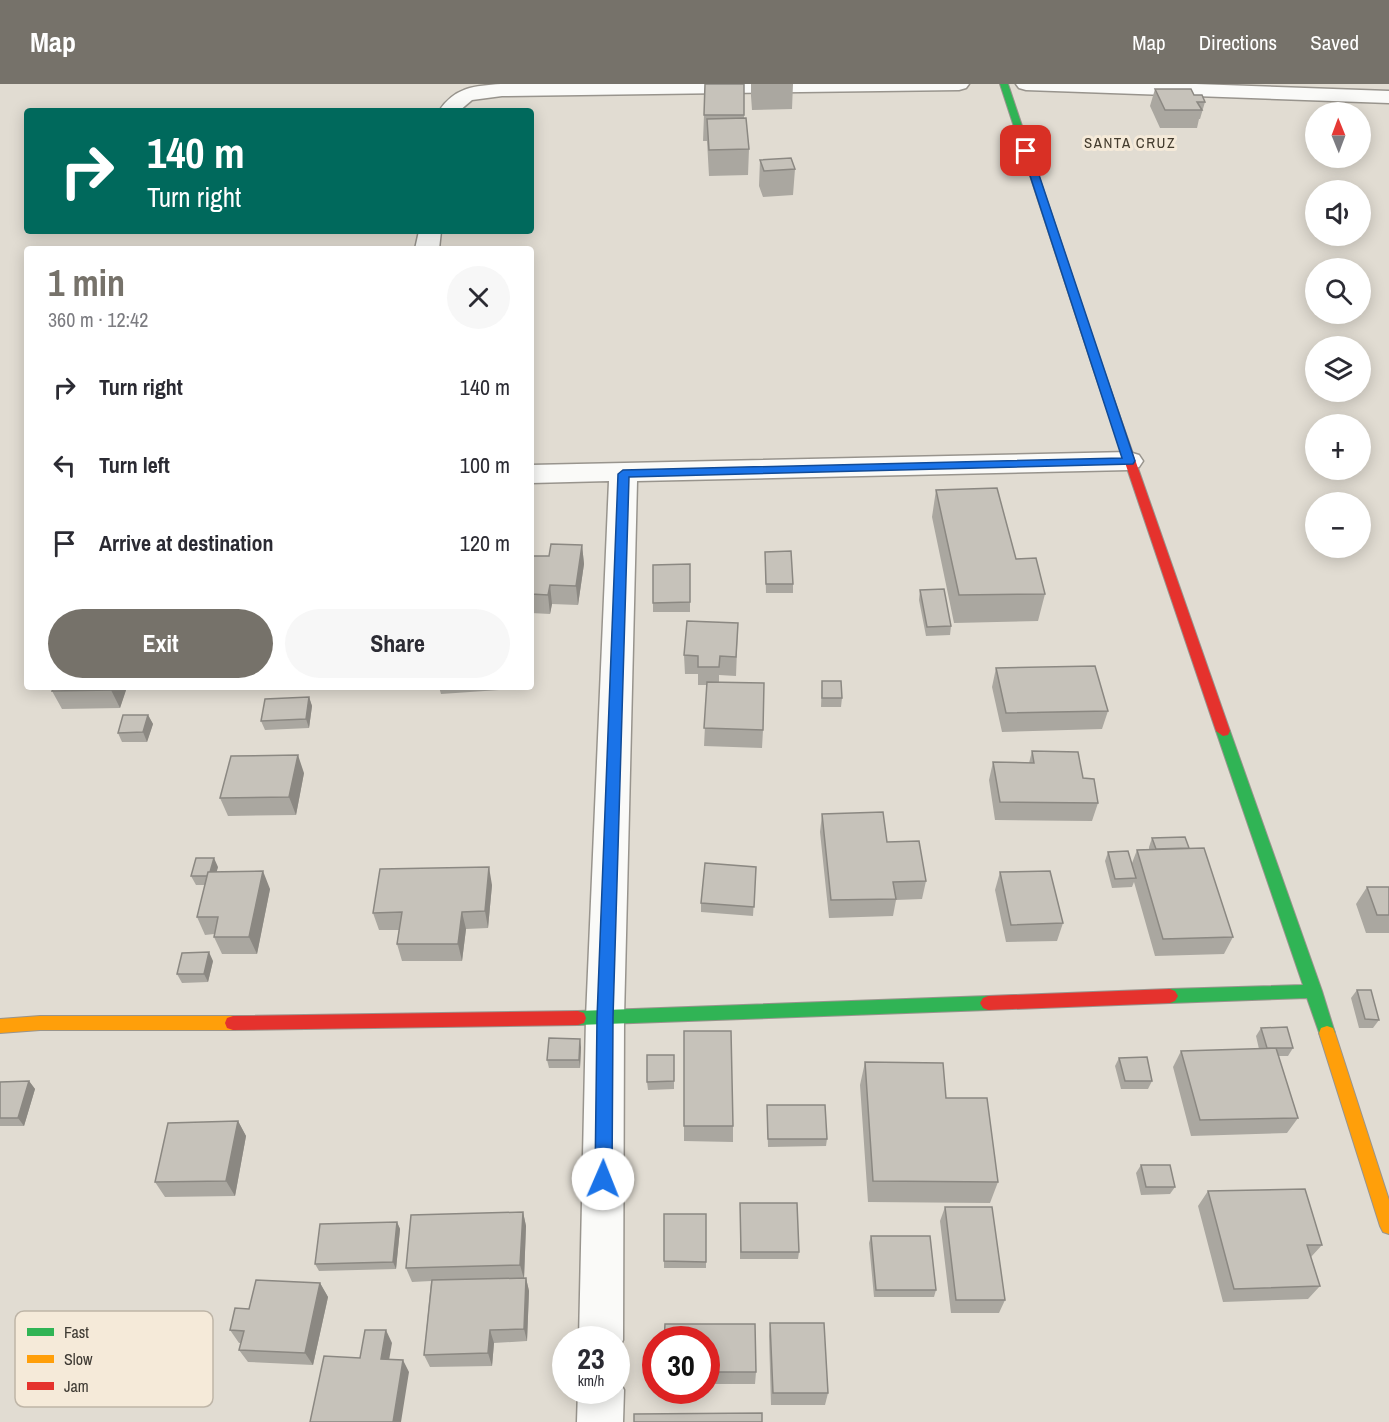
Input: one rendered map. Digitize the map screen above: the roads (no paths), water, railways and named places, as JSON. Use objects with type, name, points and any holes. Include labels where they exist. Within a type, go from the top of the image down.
[{"type":"street","points":[[452,108],[460,98],[472,93],[606,86],[959,84]]},
{"type":"street","points":[[1004,84],[1129,461],[1314,991],[1389,1226]]},
{"type":"street","points":[[1026,84],[1389,97]]},
{"type":"street","points":[[534,474],[623,474],[1129,461]]},
{"type":"street","points":[[602,1326],[605,1018],[623,474]]},
{"type":"street","points":[[0,1026],[40,1023],[183,1024],[605,1018],[1314,991]]},
{"type":"street","points":[[600,1422],[601,1404]]},
{"type":"district","name":"SANTA CRUZ","points":[[1130,143]]}]
